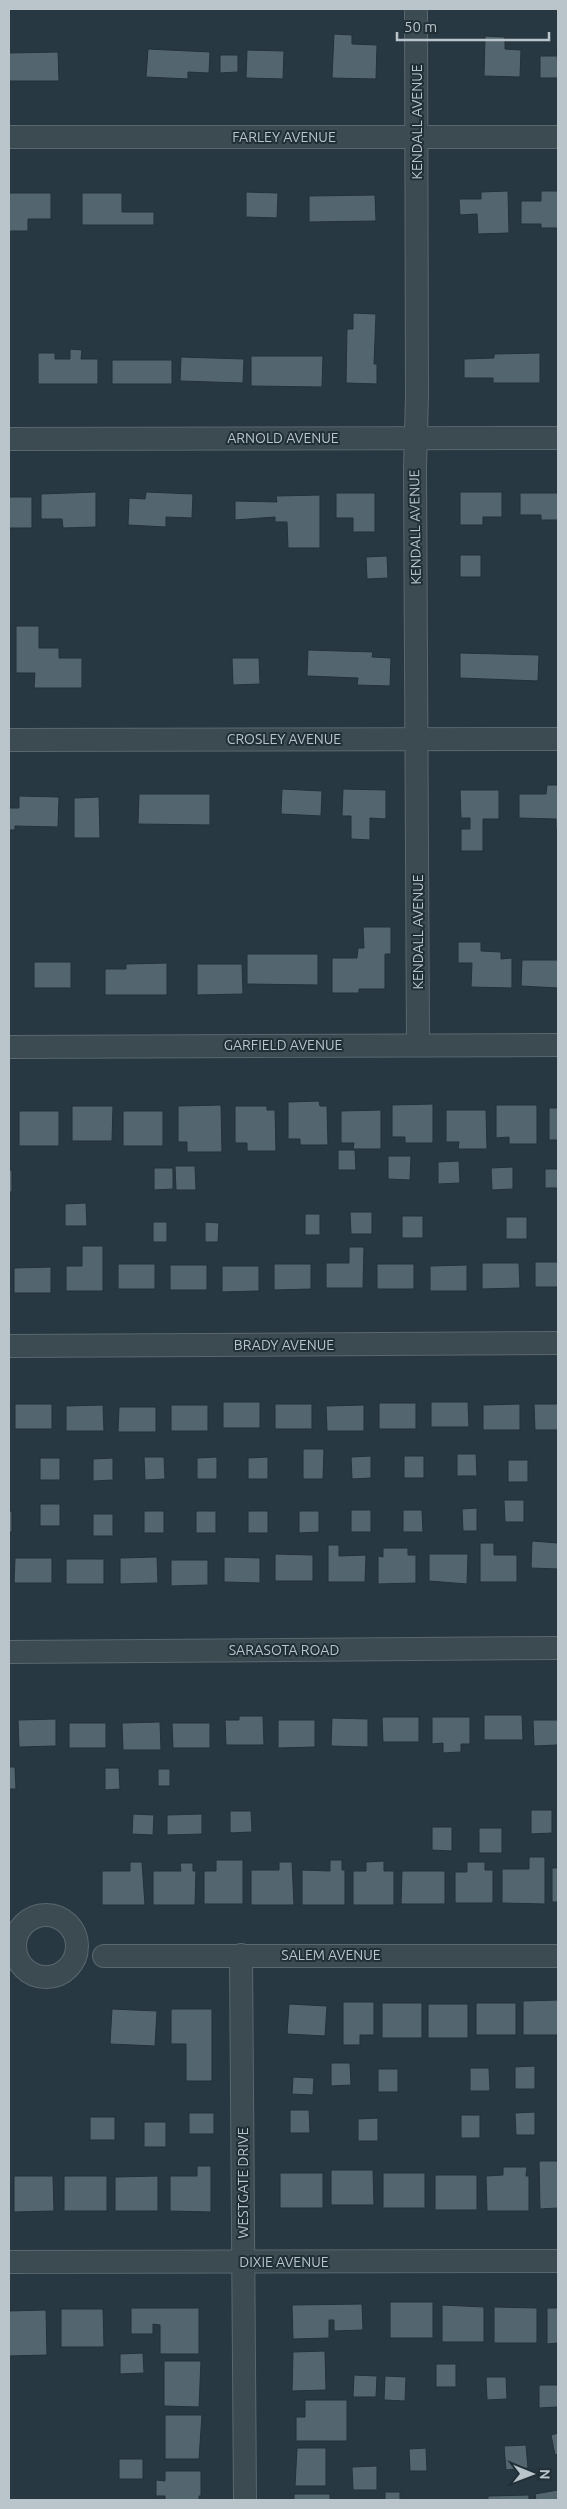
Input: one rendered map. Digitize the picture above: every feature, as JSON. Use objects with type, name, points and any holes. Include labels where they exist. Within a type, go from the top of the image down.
[{"type":"street","name":"KENDALL AVENUE","points":[[416,9],[418,137],[416,438],[418,1045]]},
{"type":"street","name":"FARLEY AVENUE","points":[[9,137],[558,137]]},
{"type":"street","name":"ARNOLD AVENUE","points":[[9,439],[558,438]]},
{"type":"street","name":"CROSLEY AVENUE","points":[[9,740],[558,739]]},
{"type":"street","name":"GARFIELD AVENUE","points":[[9,1047],[558,1045]]},
{"type":"street","name":"BRADY AVENUE","points":[[9,1346],[558,1344]]},
{"type":"street","name":"SARASOTA ROAD","points":[[9,1652],[558,1648]]},
{"type":"street","name":"WESTGATE DRIVE","points":[[241,1955],[245,2500]]},
{"type":"street","name":"SALEM AVENUE","points":[[104,1956],[558,1956]]},
{"type":"street","name":"DIXIE AVENUE","points":[[9,2262],[558,2261]]},
{"type":"building","points":[[334,34],[352,35],[352,44],[377,45],[376,79],[332,78]]},
{"type":"building","points":[[485,36],[505,37],[505,49],[521,50],[520,77],[484,76]]},
{"type":"building","points":[[148,49],[210,52],[209,73],[188,72],[188,79],[146,77]]},
{"type":"building","points":[[557,49],[558,78],[540,78],[540,56],[557,56]]},
{"type":"building","points":[[247,50],[284,51],[283,79],[246,78]]},
{"type":"building","points":[[58,52],[59,81],[9,81],[9,53]]},
{"type":"building","points":[[220,55],[238,55],[238,72],[220,73]]},
{"type":"building","points":[[508,191],[509,233],[478,234],[477,214],[460,215],[459,199],[481,199],[481,192]]},
{"type":"building","points":[[541,191],[558,191],[558,228],[541,228],[541,224],[521,224],[521,201],[541,201]]},
{"type":"building","points":[[246,192],[278,193],[277,218],[246,217]]},
{"type":"building","points":[[9,193],[51,193],[51,219],[28,219],[28,231],[11,231],[9,234]]},
{"type":"building","points":[[82,193],[122,193],[122,212],[154,212],[154,225],[82,225]]},
{"type":"building","points":[[375,195],[376,221],[309,222],[309,196]]},
{"type":"building","points":[[353,313],[376,314],[374,364],[377,364],[377,384],[346,383],[347,329],[353,329]]},
{"type":"building","points":[[70,349],[82,350],[81,359],[98,359],[98,384],[38,384],[38,353],[55,353],[55,359],[70,359]]},
{"type":"building","points":[[540,353],[540,383],[493,383],[493,378],[464,378],[464,359],[494,358],[494,354]]},
{"type":"building","points":[[251,356],[323,356],[322,387],[251,386]]},
{"type":"building","points":[[181,357],[244,359],[243,383],[180,381]]},
{"type":"building","points":[[112,360],[172,360],[172,384],[112,384]]},
{"type":"building","points":[[96,492],[96,527],[63,528],[62,519],[41,519],[41,494]]},
{"type":"building","points":[[146,492],[193,494],[192,518],[166,517],[166,527],[128,525],[129,498],[145,499]]},
{"type":"building","points":[[460,492],[502,492],[502,517],[483,517],[483,525],[460,525]]},
{"type":"building","points":[[336,493],[375,493],[375,532],[353,532],[353,518],[336,518]]},
{"type":"building","points":[[520,493],[558,493],[558,520],[541,520],[541,515],[520,515]]},
{"type":"building","points":[[320,495],[320,548],[288,548],[287,522],[275,522],[275,517],[235,520],[235,501],[277,502],[276,496]]},
{"type":"building","points":[[9,497],[32,497],[32,528],[9,528]]},
{"type":"building","points":[[460,555],[481,555],[481,577],[460,577]]},
{"type":"building","points":[[387,556],[388,578],[367,579],[366,557]]},
{"type":"building","points":[[16,626],[39,626],[39,648],[59,648],[59,658],[82,658],[82,688],[34,688],[35,673],[16,673]]},
{"type":"building","points":[[308,650],[373,652],[372,657],[391,658],[390,686],[357,685],[358,678],[307,676]]},
{"type":"building","points":[[460,653],[539,655],[538,681],[460,678]]},
{"type":"building","points":[[232,658],[259,658],[260,684],[233,685]]},
{"type":"building","points":[[547,785],[558,785],[558,828],[556,828],[556,819],[519,818],[519,794],[546,794]]},
{"type":"building","points":[[282,789],[322,791],[321,816],[281,814]]},
{"type":"building","points":[[343,789],[386,790],[386,819],[370,818],[370,840],[351,839],[351,816],[342,816]]},
{"type":"building","points":[[460,790],[499,790],[499,819],[483,819],[483,851],[461,851],[461,829],[470,829],[470,818],[461,818]]},
{"type":"building","points":[[139,794],[210,794],[210,825],[138,824]]},
{"type":"building","points":[[19,796],[59,797],[58,827],[15,826],[15,830],[9,830],[9,808],[19,808]]},
{"type":"building","points":[[99,797],[100,838],[74,838],[74,798]]},
{"type":"building","points":[[363,927],[391,927],[391,954],[385,954],[385,989],[359,989],[359,993],[332,993],[332,958],[357,958],[358,948],[364,948]]},
{"type":"building","points":[[458,942],[481,942],[481,951],[501,952],[501,959],[512,958],[512,988],[471,987],[472,963],[458,963]]},
{"type":"building","points":[[247,954],[318,954],[318,985],[247,984]]},
{"type":"building","points":[[522,960],[558,960],[558,988],[521,986]]},
{"type":"building","points":[[34,962],[71,962],[71,988],[34,988]]},
{"type":"building","points":[[167,963],[167,995],[105,995],[105,969],[126,969],[126,964]]},
{"type":"building","points":[[197,964],[242,964],[243,994],[197,995]]},
{"type":"building","points":[[319,1101],[320,1106],[327,1106],[328,1145],[300,1145],[300,1139],[288,1139],[288,1102]]},
{"type":"building","points":[[433,1104],[433,1143],[405,1143],[405,1137],[392,1137],[392,1105]]},
{"type":"building","points":[[221,1105],[222,1152],[187,1152],[187,1142],[178,1142],[178,1106]]},
{"type":"building","points":[[496,1105],[537,1105],[537,1144],[509,1144],[509,1137],[496,1138]]},
{"type":"building","points":[[72,1106],[113,1106],[112,1141],[72,1141]]},
{"type":"building","points":[[235,1106],[267,1106],[267,1110],[275,1110],[276,1151],[247,1151],[247,1143],[235,1143]]},
{"type":"building","points":[[549,1108],[558,1108],[558,1140],[549,1140]]},
{"type":"building","points":[[381,1110],[381,1149],[353,1149],[354,1143],[341,1143],[341,1111]]},
{"type":"building","points":[[446,1110],[486,1110],[487,1149],[458,1149],[459,1142],[446,1142]]},
{"type":"building","points":[[19,1111],[59,1111],[59,1146],[19,1146]]},
{"type":"building","points":[[123,1111],[163,1111],[163,1146],[123,1146]]},
{"type":"building","points":[[338,1150],[355,1150],[356,1170],[338,1170]]},
{"type":"building","points":[[388,1156],[411,1156],[410,1180],[388,1179]]},
{"type":"building","points":[[459,1161],[460,1183],[438,1184],[438,1162]]},
{"type":"building","points":[[175,1166],[195,1166],[196,1190],[176,1190]]},
{"type":"building","points":[[513,1167],[513,1189],[492,1190],[491,1168]]},
{"type":"building","points":[[154,1168],[173,1168],[173,1189],[154,1190]]},
{"type":"building","points":[[545,1169],[558,1169],[558,1188],[545,1188]]},
{"type":"building","points":[[9,1170],[12,1170],[12,1192],[9,1192]]},
{"type":"building","points":[[86,1203],[87,1226],[65,1226],[65,1204]]},
{"type":"building","points":[[350,1212],[372,1212],[372,1234],[351,1234]]},
{"type":"building","points":[[305,1214],[320,1214],[320,1235],[305,1235]]},
{"type":"building","points":[[402,1216],[423,1216],[423,1238],[402,1238]]},
{"type":"building","points":[[506,1217],[527,1217],[527,1239],[506,1239]]},
{"type":"building","points":[[153,1222],[167,1222],[167,1242],[153,1242]]},
{"type":"building","points":[[205,1222],[219,1223],[218,1242],[205,1242]]},
{"type":"building","points":[[82,1246],[103,1246],[103,1291],[66,1291],[66,1266],[82,1266]]},
{"type":"building","points":[[349,1247],[364,1247],[363,1288],[326,1288],[326,1263],[349,1263]]},
{"type":"building","points":[[535,1262],[558,1262],[558,1287],[535,1287]]},
{"type":"building","points":[[482,1263],[519,1263],[520,1288],[482,1289]]},
{"type":"building","points":[[118,1264],[155,1264],[155,1289],[118,1289]]},
{"type":"building","points":[[274,1264],[311,1264],[311,1289],[274,1290]]},
{"type":"building","points":[[377,1264],[414,1264],[414,1289],[377,1289]]},
{"type":"building","points":[[170,1265],[207,1265],[207,1290],[170,1290]]},
{"type":"building","points":[[467,1265],[467,1291],[430,1291],[430,1266]]},
{"type":"building","points":[[222,1266],[259,1266],[259,1291],[222,1292]]},
{"type":"building","points":[[51,1267],[51,1293],[14,1293],[14,1268]]},
{"type":"building","points":[[223,1402],[260,1402],[260,1428],[223,1428]]},
{"type":"building","points":[[431,1402],[468,1402],[469,1427],[431,1427]]},
{"type":"building","points":[[379,1403],[416,1403],[416,1429],[379,1429]]},
{"type":"building","points":[[15,1404],[52,1404],[52,1429],[15,1429]]},
{"type":"building","points":[[275,1404],[312,1404],[312,1429],[275,1429]]},
{"type":"building","points":[[520,1404],[520,1430],[483,1430],[483,1405]]},
{"type":"building","points":[[534,1404],[558,1404],[558,1430],[535,1430]]},
{"type":"building","points":[[103,1405],[104,1431],[66,1431],[66,1406]]},
{"type":"building","points":[[171,1405],[208,1405],[208,1431],[171,1431]]},
{"type":"building","points":[[364,1405],[364,1431],[327,1431],[326,1406]]},
{"type":"building","points":[[119,1407],[156,1407],[156,1432],[118,1432]]},
{"type":"building","points":[[303,1449],[324,1449],[323,1479],[303,1479]]},
{"type":"building","points":[[457,1454],[476,1454],[477,1476],[457,1476]]},
{"type":"building","points":[[371,1456],[371,1478],[352,1479],[351,1457]]},
{"type":"building","points":[[404,1456],[424,1456],[424,1478],[404,1478]]},
{"type":"building","points":[[144,1457],[164,1457],[165,1479],[145,1480]]},
{"type":"building","points":[[217,1457],[217,1479],[197,1479],[197,1458]]},
{"type":"building","points":[[268,1457],[268,1479],[248,1479],[248,1458]]},
{"type":"building","points":[[40,1458],[60,1458],[60,1480],[40,1480]]},
{"type":"building","points":[[113,1458],[113,1480],[93,1481],[93,1459]]},
{"type":"building","points":[[508,1460],[528,1460],[528,1482],[508,1482]]},
{"type":"building","points":[[504,1500],[524,1500],[524,1522],[505,1522]]},
{"type":"building","points":[[40,1504],[60,1504],[60,1526],[40,1526]]},
{"type":"building","points":[[477,1508],[477,1531],[463,1531],[462,1509]]},
{"type":"building","points":[[351,1510],[371,1510],[371,1532],[351,1532]]},
{"type":"building","points":[[403,1510],[422,1510],[423,1532],[403,1532]]},
{"type":"building","points":[[9,1511],[12,1511],[12,1532],[9,1532]]},
{"type":"building","points":[[144,1511],[164,1511],[164,1533],[144,1533]]},
{"type":"building","points":[[196,1511],[216,1511],[216,1533],[196,1533]]},
{"type":"building","points":[[248,1511],[268,1511],[268,1533],[248,1533]]},
{"type":"building","points":[[299,1511],[319,1511],[319,1532],[299,1533]]},
{"type":"building","points":[[93,1514],[113,1514],[113,1536],[93,1536]]},
{"type":"building","points":[[532,1541],[558,1543],[558,1569],[531,1568]]},
{"type":"building","points":[[480,1543],[494,1543],[494,1555],[517,1555],[517,1582],[480,1582]]},
{"type":"building","points":[[328,1545],[339,1545],[339,1556],[366,1555],[365,1582],[328,1582]]},
{"type":"building","points":[[383,1548],[408,1548],[408,1555],[416,1555],[416,1583],[378,1584],[378,1556],[383,1557]]},
{"type":"building","points":[[275,1554],[313,1555],[313,1581],[275,1581]]},
{"type":"building","points":[[429,1554],[468,1554],[467,1584],[429,1581]]},
{"type":"building","points":[[157,1557],[158,1583],[120,1584],[120,1558]]},
{"type":"building","points":[[224,1557],[260,1558],[260,1583],[224,1582]]},
{"type":"building","points":[[15,1558],[52,1558],[52,1583],[14,1583]]},
{"type":"building","points":[[66,1559],[104,1559],[104,1584],[66,1584]]},
{"type":"building","points":[[171,1560],[208,1560],[208,1585],[171,1586]]},
{"type":"building","points":[[484,1715],[522,1715],[523,1740],[484,1740]]},
{"type":"building","points":[[239,1716],[263,1716],[264,1745],[226,1745],[225,1720],[239,1720]]},
{"type":"building","points":[[382,1717],[419,1717],[419,1742],[383,1742]]},
{"type":"building","points":[[432,1717],[470,1717],[470,1744],[461,1744],[461,1752],[443,1753],[443,1743],[432,1744]]},
{"type":"building","points":[[332,1718],[368,1719],[368,1747],[331,1746]]},
{"type":"building","points":[[56,1719],[56,1746],[19,1747],[18,1720]]},
{"type":"building","points":[[278,1720],[315,1720],[315,1747],[278,1748]]},
{"type":"building","points":[[533,1720],[558,1720],[558,1745],[534,1746]]},
{"type":"building","points":[[160,1722],[161,1750],[123,1750],[122,1723]]},
{"type":"building","points":[[69,1723],[106,1723],[106,1748],[69,1748]]},
{"type":"building","points":[[172,1723],[210,1723],[210,1748],[173,1748]]},
{"type":"building","points":[[9,1767],[15,1767],[16,1789],[9,1789]]},
{"type":"building","points":[[105,1768],[119,1768],[120,1789],[105,1790]]},
{"type":"building","points":[[158,1769],[170,1769],[170,1786],[158,1786]]},
{"type":"building","points":[[531,1810],[552,1810],[552,1833],[531,1834]]},
{"type":"building","points":[[230,1811],[251,1811],[252,1832],[230,1833]]},
{"type":"building","points":[[133,1814],[154,1815],[153,1835],[132,1834]]},
{"type":"building","points":[[202,1814],[202,1834],[167,1835],[167,1815]]},
{"type":"building","points":[[432,1827],[452,1827],[452,1851],[432,1850]]},
{"type":"building","points":[[479,1828],[502,1828],[502,1853],[479,1853]]},
{"type":"building","points":[[529,1857],[545,1857],[545,1904],[502,1903],[502,1869],[529,1869]]},
{"type":"building","points":[[216,1860],[243,1860],[243,1904],[204,1904],[204,1871],[216,1871]]},
{"type":"building","points":[[330,1860],[342,1860],[342,1870],[345,1870],[345,1905],[302,1905],[302,1870],[330,1871]]},
{"type":"building","points":[[384,1861],[384,1871],[394,1871],[394,1905],[353,1905],[353,1871],[366,1871],[366,1862]]},
{"type":"building","points":[[130,1862],[142,1862],[145,1905],[102,1905],[102,1871],[130,1871]]},
{"type":"building","points":[[279,1862],[292,1862],[294,1905],[251,1905],[251,1870],[279,1870]]},
{"type":"building","points":[[467,1862],[485,1862],[485,1870],[493,1870],[493,1903],[455,1903],[455,1872],[467,1872]]},
{"type":"building","points":[[180,1863],[193,1863],[193,1871],[196,1871],[195,1905],[153,1905],[153,1871],[181,1871]]},
{"type":"building","points":[[552,1868],[558,1868],[558,1902],[552,1902]]},
{"type":"building","points":[[402,1871],[445,1871],[445,1904],[401,1904]]},
{"type":"building","points":[[558,2000],[558,2035],[523,2035],[523,2001]]},
{"type":"building","points":[[343,2002],[374,2002],[374,2035],[360,2035],[360,2045],[343,2045]]},
{"type":"building","points":[[382,2003],[422,2003],[422,2038],[382,2038]]},
{"type":"building","points":[[476,2003],[516,2003],[516,2035],[476,2035]]},
{"type":"building","points":[[289,2004],[327,2006],[325,2036],[287,2034]]},
{"type":"building","points":[[428,2004],[468,2004],[468,2038],[428,2038]]},
{"type":"building","points":[[112,2009],[157,2011],[155,2046],[110,2044]]},
{"type":"building","points":[[171,2009],[212,2009],[212,2081],[186,2081],[186,2044],[171,2044]]},
{"type":"building","points":[[331,2063],[350,2063],[351,2085],[331,2086]]},
{"type":"building","points":[[535,2066],[535,2089],[515,2089],[515,2067]]},
{"type":"building","points":[[470,2068],[489,2068],[490,2091],[470,2091]]},
{"type":"building","points":[[378,2069],[398,2069],[398,2092],[378,2092]]},
{"type":"building","points":[[293,2077],[314,2078],[313,2095],[292,2094]]},
{"type":"building","points":[[290,2110],[309,2110],[310,2133],[290,2133]]},
{"type":"building","points":[[535,2112],[535,2135],[516,2135],[515,2113]]},
{"type":"building","points":[[189,2113],[214,2113],[214,2134],[189,2134]]},
{"type":"building","points":[[461,2115],[480,2115],[480,2138],[461,2138]]},
{"type":"building","points":[[90,2117],[115,2117],[115,2140],[90,2140]]},
{"type":"building","points":[[378,2118],[378,2141],[358,2141],[358,2119]]},
{"type":"building","points":[[144,2122],[166,2122],[166,2147],[144,2147]]},
{"type":"building","points":[[539,2161],[558,2161],[558,2208],[540,2209]]},
{"type":"building","points":[[197,2166],[211,2166],[211,2212],[170,2211],[170,2176],[197,2176]]},
{"type":"building","points":[[503,2167],[527,2167],[526,2176],[529,2176],[529,2211],[487,2211],[486,2176],[503,2175]]},
{"type":"building","points":[[331,2170],[373,2170],[374,2205],[331,2205]]},
{"type":"building","points":[[280,2173],[323,2173],[323,2208],[280,2208]]},
{"type":"building","points":[[383,2173],[425,2173],[425,2208],[383,2208]]},
{"type":"building","points":[[435,2175],[477,2175],[477,2210],[435,2210]]},
{"type":"building","points":[[14,2176],[53,2176],[54,2211],[14,2212]]},
{"type":"building","points":[[64,2176],[107,2176],[107,2211],[64,2211]]},
{"type":"building","points":[[158,2176],[158,2211],[115,2211],[115,2177]]},
{"type":"building","points":[[390,2302],[433,2302],[433,2338],[390,2338]]},
{"type":"building","points":[[362,2304],[363,2330],[334,2331],[334,2320],[329,2320],[329,2338],[293,2339],[292,2305]]},
{"type":"building","points":[[442,2305],[484,2307],[484,2342],[442,2342]]},
{"type":"building","points":[[494,2307],[537,2308],[537,2343],[494,2343]]},
{"type":"building","points":[[131,2308],[199,2308],[199,2354],[160,2354],[160,2325],[153,2324],[153,2334],[131,2334]]},
{"type":"building","points":[[547,2308],[558,2308],[558,2343],[547,2344]]},
{"type":"building","points":[[61,2309],[103,2309],[104,2347],[61,2347]]},
{"type":"building","points":[[46,2310],[47,2355],[9,2356],[9,2311]]},
{"type":"building","points":[[325,2351],[326,2390],[292,2391],[293,2352]]},
{"type":"building","points":[[143,2353],[144,2373],[120,2374],[120,2354]]},
{"type":"building","points":[[164,2361],[201,2361],[199,2407],[164,2406]]},
{"type":"building","points":[[436,2364],[456,2364],[456,2387],[436,2387]]},
{"type":"building","points":[[354,2375],[377,2376],[376,2397],[353,2397]]},
{"type":"building","points":[[385,2376],[406,2377],[405,2401],[384,2400]]},
{"type":"building","points":[[486,2377],[506,2377],[507,2399],[487,2400]]},
{"type":"building","points":[[539,2385],[558,2385],[558,2407],[539,2408]]},
{"type":"building","points":[[305,2400],[347,2400],[347,2441],[296,2441],[296,2417],[305,2417]]},
{"type":"building","points":[[165,2415],[202,2415],[199,2459],[165,2459]]},
{"type":"building","points":[[558,2433],[558,2454],[555,2455],[551,2435]]},
{"type":"building","points":[[526,2445],[528,2468],[506,2470],[504,2446]]},
{"type":"building","points":[[297,2448],[326,2448],[326,2486],[295,2486]]},
{"type":"building","points":[[426,2448],[427,2471],[410,2471],[409,2449]]},
{"type":"building","points":[[119,2459],[143,2459],[143,2479],[119,2479]]},
{"type":"building","points":[[377,2466],[377,2490],[353,2490],[352,2467]]},
{"type":"building","points":[[165,2471],[201,2471],[201,2496],[199,2496],[199,2500],[165,2500],[165,2496],[156,2496],[156,2480],[165,2481]]},
{"type":"building","points":[[558,2490],[558,2500],[536,2500],[535,2494]]},
{"type":"building","points":[[385,2492],[400,2492],[400,2500],[385,2500]]},
{"type":"building","points":[[294,2494],[330,2494],[330,2500],[294,2500]]},
{"type":"building","points":[[529,2495],[529,2500],[488,2500],[488,2496]]}]
